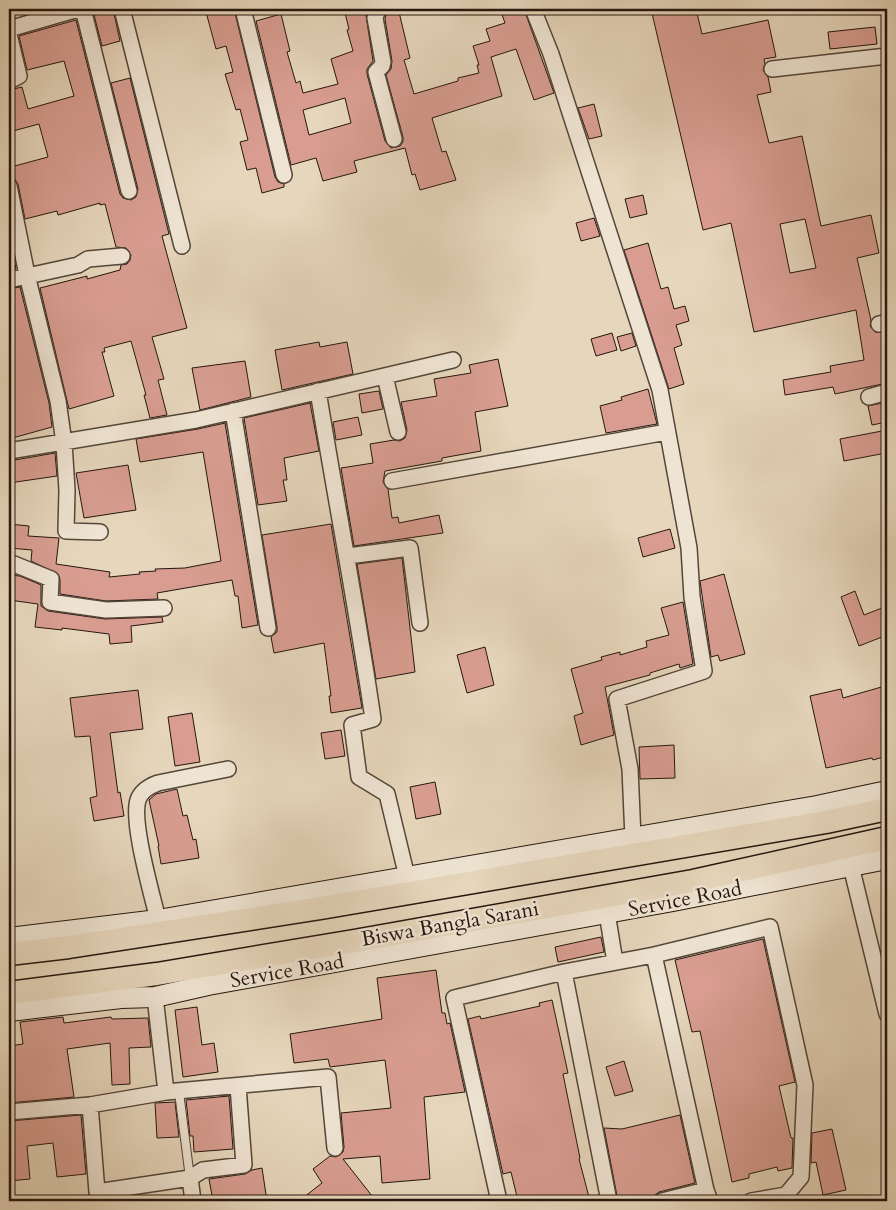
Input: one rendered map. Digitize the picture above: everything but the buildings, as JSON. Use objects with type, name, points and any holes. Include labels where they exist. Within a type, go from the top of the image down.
[{"type":"main road","name":"Biswa Bangla Sarani","points":[[9,954],[35,943],[321,908],[751,826],[826,822],[887,809]]},
{"type":"main road","name":"Biswa Bangla Sarani","points":[[9,993],[157,974],[694,881],[887,838]]},
{"type":"street","points":[[9,29],[78,9]]},
{"type":"street","points":[[83,9],[129,191]]},
{"type":"street","points":[[122,9],[182,246]]},
{"type":"street","points":[[243,9],[284,175]]},
{"type":"street","points":[[378,9],[375,18],[383,62],[376,72],[394,139]]},
{"type":"street","points":[[533,9],[551,54],[660,390],[689,548],[692,597],[704,671],[617,699],[630,769],[633,838]]},
{"type":"street","points":[[9,34],[19,76],[9,81]]},
{"type":"street","points":[[772,69],[887,56]]},
{"type":"street","points":[[9,189],[27,275],[58,401],[64,443],[67,490],[66,531],[100,532]]},
{"type":"street","points":[[9,280],[78,264],[88,259],[122,256]]},
{"type":"street","points":[[9,451],[196,420],[453,360]]},
{"type":"street","points":[[385,376],[398,432]]},
{"type":"street","points":[[318,391],[333,483],[348,556],[373,719],[352,725],[359,777],[387,794],[407,877]]},
{"type":"street","points":[[869,397],[887,392]]},
{"type":"street","points":[[233,411],[268,628]]},
{"type":"street","points":[[392,481],[667,432]]},
{"type":"street","points":[[348,556],[410,548],[420,624]]},
{"type":"street","points":[[9,562],[51,579],[50,602],[106,610],[164,608]]},
{"type":"street","points":[[158,920],[136,812],[138,798],[148,788],[158,783],[228,769]]},
{"type":"street","points":[[9,938],[35,943],[633,838],[751,826],[817,806],[887,791]]},
{"type":"street","name":"Service Road","points":[[9,1011],[121,998],[155,997],[607,913],[887,858]]},
{"type":"street","points":[[851,866],[887,1014]]},
{"type":"street","points":[[607,913],[614,962]]},
{"type":"street","points":[[498,1201],[454,998],[564,972],[654,955],[770,927],[804,1085],[801,1177],[788,1198],[751,1201]]},
{"type":"street","points":[[654,955],[708,1196],[662,1201]]},
{"type":"street","points":[[564,972],[609,1201]]},
{"type":"street","points":[[157,974],[174,992]]},
{"type":"street","points":[[155,997],[172,1092]]},
{"type":"street","points":[[9,1112],[90,1105],[172,1092],[328,1077],[335,1148]]},
{"type":"street","points":[[90,1105],[97,1192],[190,1178],[203,1170],[244,1165],[238,1086]]},
{"type":"street","points":[[190,1178],[193,1201]]},
{"type":"lane","points":[[172,1092],[190,1178]]}]
